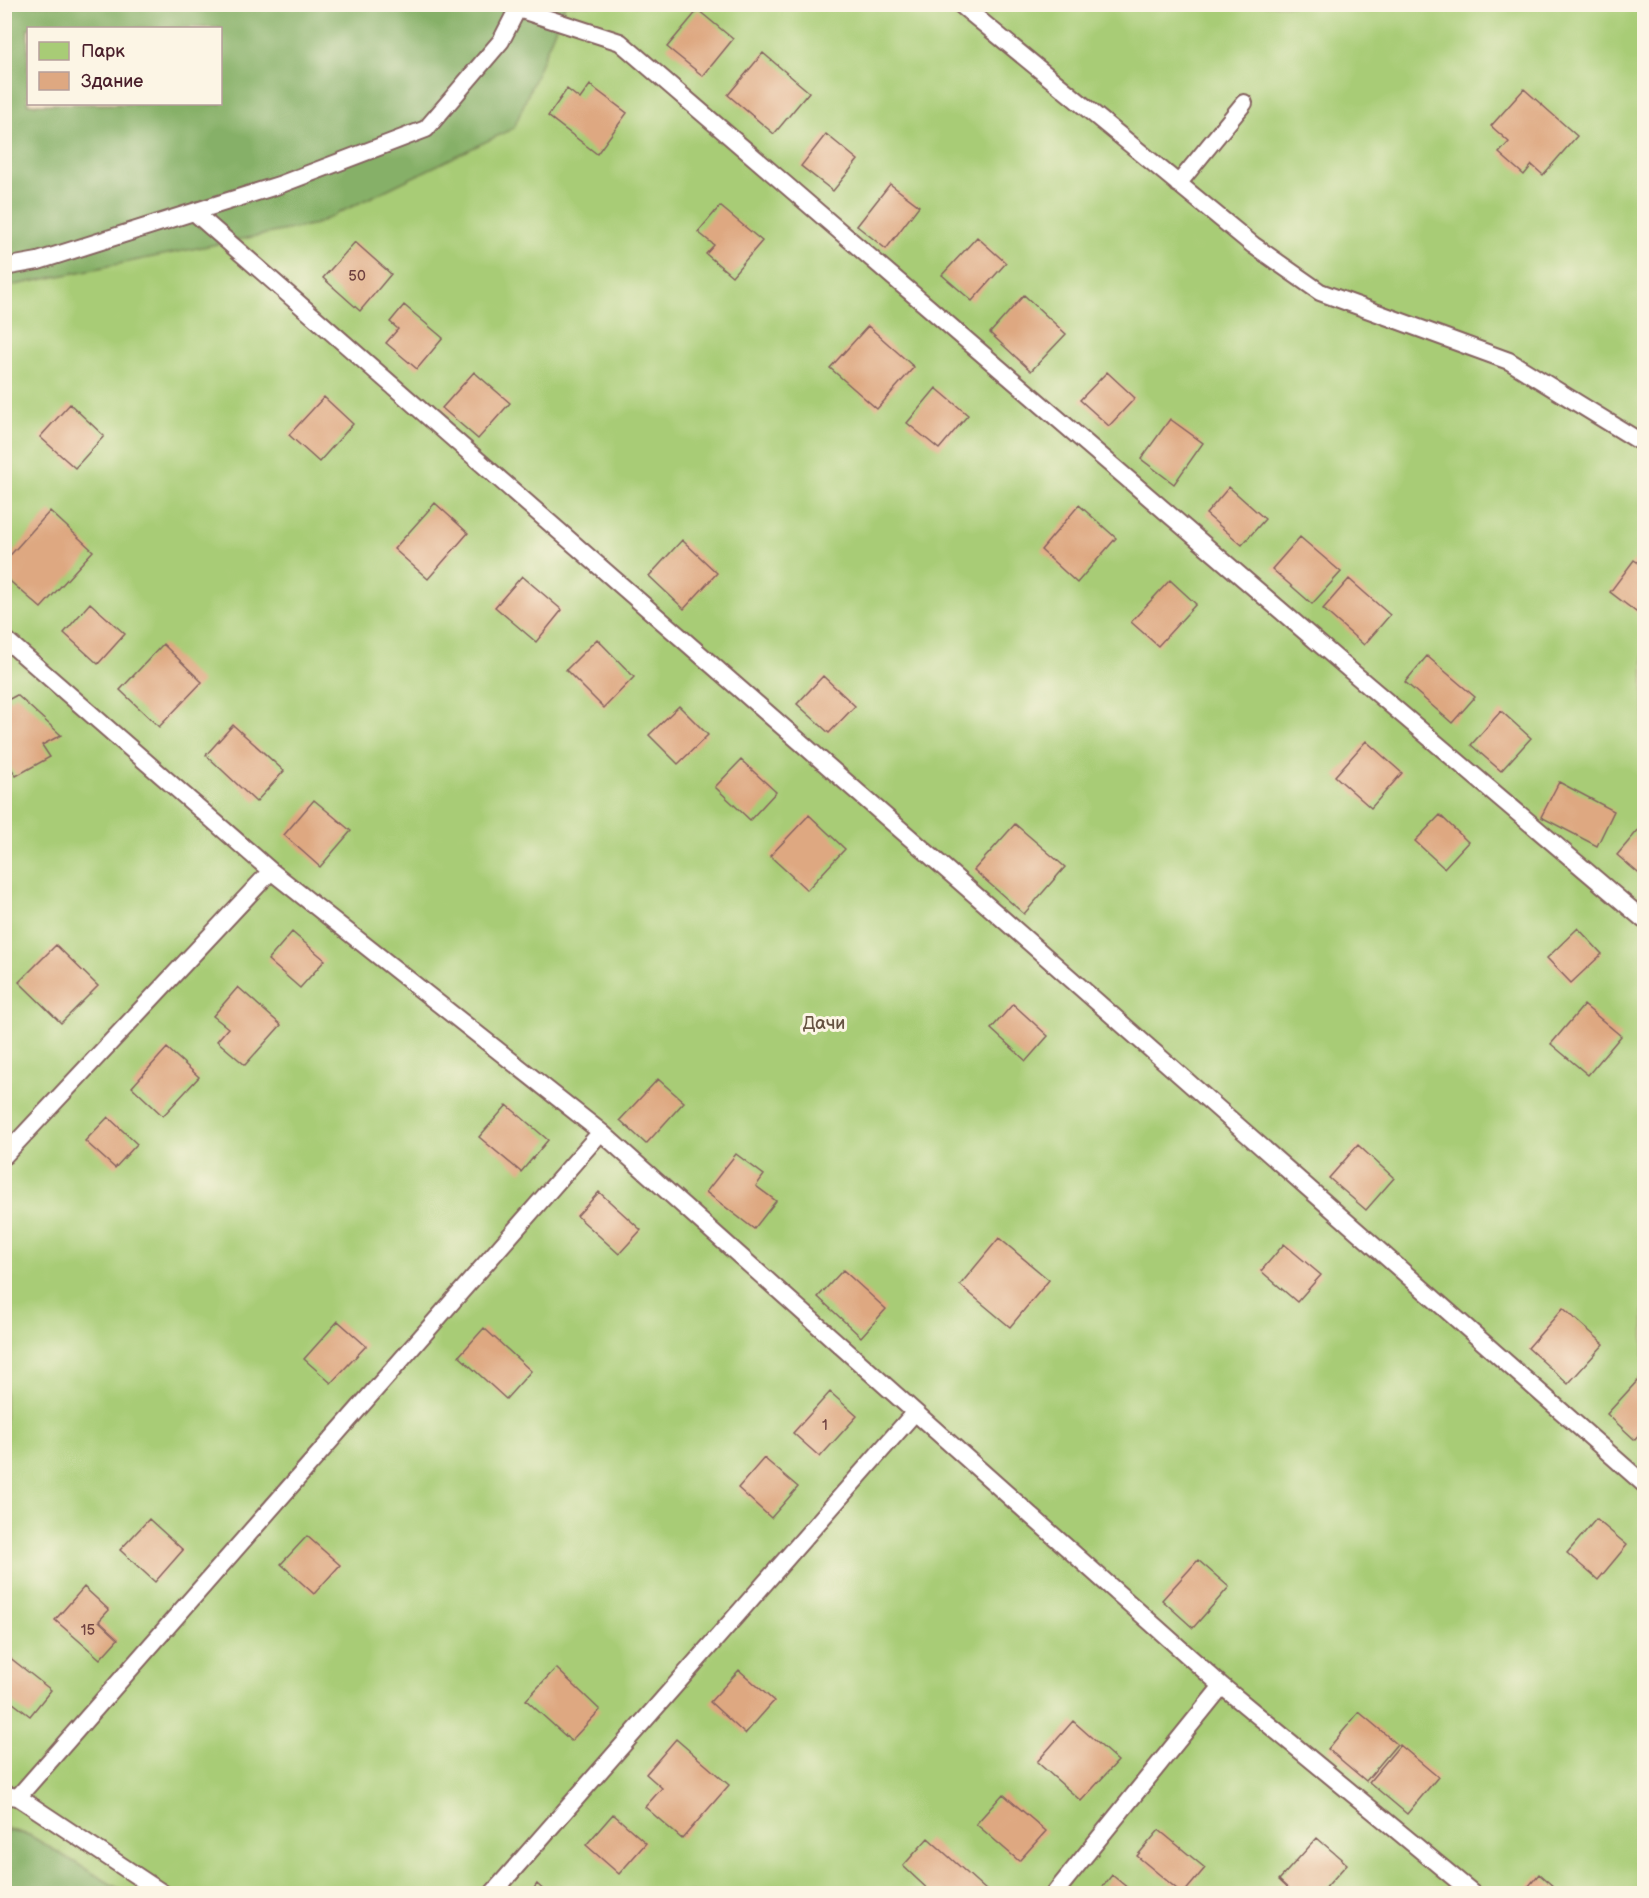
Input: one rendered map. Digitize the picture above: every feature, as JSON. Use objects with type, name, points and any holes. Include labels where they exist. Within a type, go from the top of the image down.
[{"type":"lane","points":[[960,4],[1253,245],[1320,292],[1509,361],[1644,444]]},
{"type":"lane","points":[[4,267],[38,261],[279,185],[426,129],[501,41],[519,7],[620,42],[1644,920]]},
{"type":"lane","points":[[1178,184],[1244,103]]},
{"type":"lane","points":[[194,212],[1011,926],[1644,1484]]},
{"type":"lane","points":[[4,638],[271,871],[601,1132],[1222,1686],[1474,1893]]},
{"type":"lane","points":[[4,1156],[271,871]]},
{"type":"lane","points":[[164,1893],[11,1796],[601,1132]]},
{"type":"lane","points":[[492,1893],[915,1412]]},
{"type":"lane","points":[[1054,1893],[1222,1686]]},
{"type":"green space","points":[[5,5],[565,5],[514,128],[316,224],[5,287]]},
{"type":"green space","name":"Дачи","points":[[465,5],[1644,5],[1644,1893],[126,1894],[29,1835],[5,1828],[4,217]]},
{"type":"green space","points":[[5,1830],[29,1835],[126,1893],[5,1893]]},
{"type":"building","points":[[698,10],[733,39],[703,76],[667,47]]},
{"type":"building","points":[[763,53],[809,92],[774,134],[728,95]]},
{"type":"building","points":[[590,85],[627,113],[597,154],[548,116],[567,89],[580,99]]},
{"type":"building","points":[[1524,89],[1577,136],[1543,175],[1532,165],[1524,175],[1499,153],[1509,142],[1491,126]]},
{"type":"building","points":[[826,134],[858,160],[833,191],[801,166]]},
{"type":"building","points":[[890,184],[919,206],[886,249],[857,226]]},
{"type":"building","points":[[720,206],[762,241],[732,276],[706,254],[714,245],[698,232]]},
{"type":"building","points":[[977,237],[1006,263],[972,301],[942,275]]},
{"type":"building","points":[[355,242],[391,274],[360,311],[323,278]]},
{"type":"building","points":[[1024,295],[1066,334],[1031,371],[990,333]]},
{"type":"building","points":[[404,305],[443,338],[417,369],[386,343],[398,329],[390,322]]},
{"type":"building","points":[[868,326],[914,367],[877,409],[830,368]]},
{"type":"building","points":[[474,372],[510,403],[478,439],[442,408]]},
{"type":"building","points":[[1107,372],[1135,398],[1109,426],[1080,400]]},
{"type":"building","points":[[936,388],[968,415],[939,449],[907,423]]},
{"type":"building","points":[[324,397],[353,424],[319,462],[289,435]]},
{"type":"building","points":[[70,404],[104,436],[75,468],[40,437]]},
{"type":"building","points":[[1170,419],[1203,443],[1174,484],[1141,459]]},
{"type":"building","points":[[1229,487],[1265,519],[1242,545],[1206,514]]},
{"type":"building","points":[[435,503],[468,533],[428,579],[394,549]]},
{"type":"building","points":[[1079,505],[1116,538],[1077,583],[1041,550]]},
{"type":"building","points":[[50,511],[93,551],[41,608],[4,576],[4,562]]},
{"type":"building","points":[[1300,537],[1341,572],[1312,604],[1272,569]]},
{"type":"building","points":[[682,540],[717,573],[684,609],[649,576]]},
{"type":"building","points":[[1634,560],[1644,567],[1644,618],[1610,592]]},
{"type":"building","points":[[522,576],[562,610],[536,642],[495,607]]},
{"type":"building","points":[[1349,579],[1390,615],[1364,645],[1323,609]]},
{"type":"building","points":[[1170,580],[1196,604],[1158,646],[1131,622]]},
{"type":"building","points":[[90,603],[125,634],[98,664],[64,633]]},
{"type":"building","points":[[597,639],[634,677],[604,708],[566,670]]},
{"type":"building","points":[[163,644],[202,682],[159,727],[120,690]]},
{"type":"building","points":[[1427,656],[1475,697],[1452,723],[1405,682]]},
{"type":"building","points":[[823,676],[855,706],[829,733],[797,704]]},
{"type":"building","points":[[17,695],[61,735],[42,745],[50,757],[16,776],[4,757],[4,702]]},
{"type":"building","points":[[679,706],[708,735],[678,764],[649,735]]},
{"type":"building","points":[[1501,711],[1531,738],[1501,771],[1471,745]]},
{"type":"building","points":[[233,725],[284,771],[256,802],[206,755]]},
{"type":"building","points":[[1366,741],[1402,773],[1371,808],[1335,776]]},
{"type":"building","points":[[741,760],[776,792],[750,820],[715,787]]},
{"type":"building","points":[[1559,782],[1614,811],[1597,846],[1541,817]]},
{"type":"building","points":[[314,800],[351,831],[320,867],[284,835]]},
{"type":"building","points":[[809,815],[845,849],[807,890],[770,856]]},
{"type":"building","points":[[1440,815],[1468,842],[1444,868],[1415,841]]},
{"type":"building","points":[[1015,824],[1065,867],[1024,914],[974,870]]},
{"type":"building","points":[[1639,829],[1644,833],[1644,878],[1617,855]]},
{"type":"building","points":[[1578,928],[1602,954],[1571,983],[1547,958]]},
{"type":"building","points":[[292,932],[325,960],[300,988],[268,960]]},
{"type":"building","points":[[56,945],[98,986],[61,1023],[19,982]]},
{"type":"building","points":[[238,987],[281,1025],[245,1065],[217,1041],[228,1028],[213,1016]]},
{"type":"building","points":[[1013,1004],[1048,1036],[1026,1061],[991,1029]]},
{"type":"building","points":[[1584,1005],[1621,1036],[1588,1075],[1551,1044]]},
{"type":"building","points":[[167,1048],[199,1077],[163,1116],[132,1087]]},
{"type":"building","points":[[658,1079],[684,1102],[646,1144],[620,1120]]},
{"type":"building","points":[[507,1105],[548,1140],[521,1172],[479,1137]]},
{"type":"building","points":[[108,1117],[137,1144],[115,1168],[85,1141]]},
{"type":"building","points":[[1358,1145],[1394,1178],[1366,1210],[1329,1178]]},
{"type":"building","points":[[736,1154],[764,1175],[756,1186],[776,1201],[754,1229],[706,1192]]},
{"type":"building","points":[[599,1192],[641,1230],[619,1254],[577,1216]]},
{"type":"building","points":[[999,1238],[1049,1280],[1010,1327],[960,1285]]},
{"type":"building","points":[[1284,1244],[1321,1275],[1297,1302],[1261,1271]]},
{"type":"building","points":[[843,1270],[886,1309],[861,1337],[818,1297]]},
{"type":"building","points":[[1563,1308],[1604,1344],[1568,1384],[1528,1348]]},
{"type":"building","points":[[338,1321],[366,1346],[331,1383],[304,1359]]},
{"type":"building","points":[[484,1328],[531,1371],[506,1399],[459,1356]]},
{"type":"building","points":[[1640,1378],[1644,1383],[1644,1429],[1635,1440],[1607,1414]]},
{"type":"building","points":[[830,1392],[857,1416],[820,1457],[793,1433]]},
{"type":"building","points":[[764,1458],[798,1487],[771,1518],[738,1488]]},
{"type":"building","points":[[149,1519],[183,1550],[155,1582],[120,1550]]},
{"type":"building","points":[[1596,1519],[1627,1545],[1598,1580],[1567,1553]]},
{"type":"building","points":[[307,1536],[340,1565],[314,1594],[281,1564]]},
{"type":"building","points":[[1198,1560],[1229,1587],[1193,1628],[1162,1600]]},
{"type":"building","points":[[84,1587],[109,1610],[99,1621],[118,1639],[100,1659],[55,1620]]},
{"type":"building","points":[[4,1653],[51,1690],[30,1716],[4,1696]]},
{"type":"building","points":[[556,1668],[600,1710],[571,1741],[526,1700]]},
{"type":"building","points":[[739,1670],[774,1701],[745,1734],[710,1702]]},
{"type":"building","points":[[1359,1712],[1397,1744],[1366,1781],[1328,1749]]},
{"type":"building","points":[[1073,1721],[1118,1761],[1081,1801],[1037,1762]]},
{"type":"building","points":[[676,1739],[729,1785],[682,1839],[645,1807],[662,1788],[646,1774]]},
{"type":"building","points":[[1400,1745],[1438,1777],[1407,1814],[1369,1782]]},
{"type":"building","points":[[1003,1794],[1046,1831],[1019,1861],[976,1824]]},
{"type":"building","points":[[613,1814],[646,1843],[619,1874],[586,1845]]},
{"type":"building","points":[[1159,1830],[1205,1868],[1183,1894],[1137,1856]]},
{"type":"building","points":[[928,1838],[986,1890],[983,1894],[933,1894],[903,1866]]},
{"type":"building","points":[[1317,1838],[1347,1864],[1320,1894],[1294,1894],[1279,1880]]},
{"type":"building","points":[[1539,1874],[1562,1894],[1522,1894]]},
{"type":"building","points":[[1112,1875],[1135,1894],[1097,1894]]},
{"type":"building","points":[[537,1884],[548,1894],[530,1894]]}]
